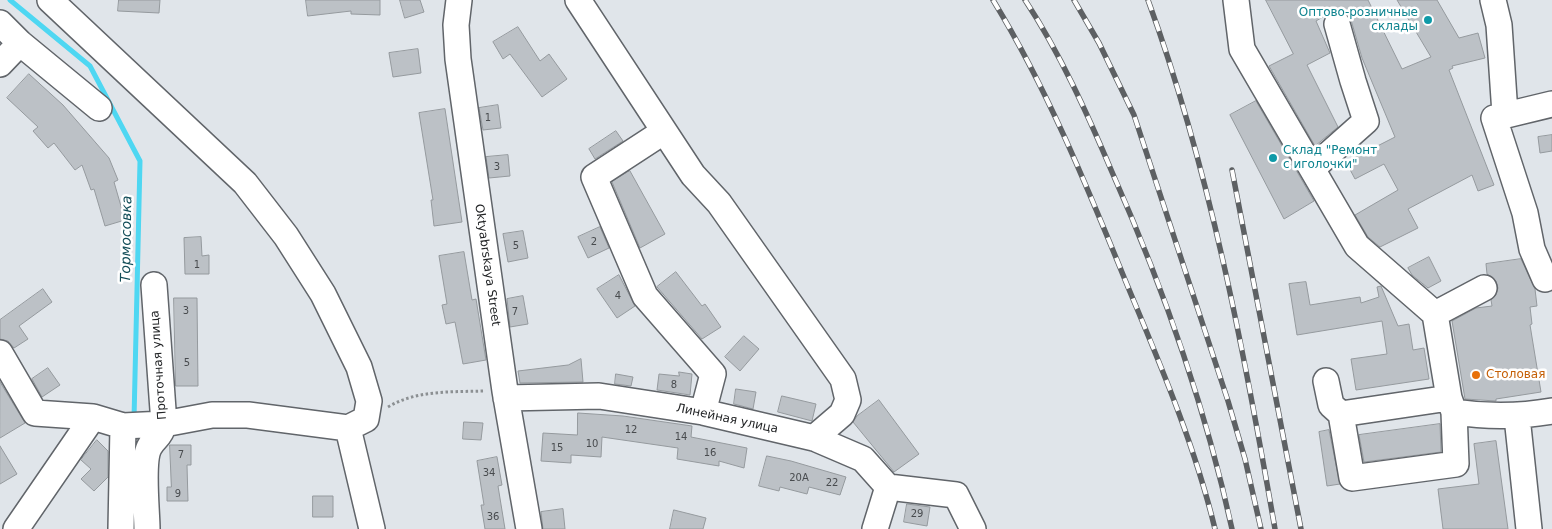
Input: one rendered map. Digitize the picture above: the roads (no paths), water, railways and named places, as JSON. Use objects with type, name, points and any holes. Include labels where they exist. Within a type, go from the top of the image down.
[{"type":"street","points":[[50,0],[245,183],[286,236],[324,294],[359,367],[368,401],[357,424],[372,529]]},
{"type":"street","name":"Oktyabrskaya Street","points":[[459,0],[456,25],[458,59],[505,394],[529,529]]},
{"type":"street","points":[[578,0],[693,175],[719,203],[843,379],[848,400],[842,414],[814,438]]},
{"type":"street","points":[[1236,0],[1242,49],[1357,246],[1435,314],[1452,405],[1456,464],[1352,478],[1342,414],[1331,405],[1326,381]]},
{"type":"street","points":[[1493,0],[1499,25],[1505,114]]},
{"type":"street","points":[[0,23],[20,43],[99,108]]},
{"type":"street","points":[[1312,168],[1366,121],[1352,81],[1337,24]]},
{"type":"street","points":[[0,64],[20,43]]},
{"type":"street","points":[[1545,279],[1532,249],[1525,213],[1494,118],[1552,104]]},
{"type":"street","points":[[663,132],[594,177],[645,296],[713,374],[703,412]]},
{"type":"street","name":"Проточная улица","points":[[148,529],[145,480],[149,447],[160,436],[164,424],[154,285]]},
{"type":"street","points":[[1435,314],[1484,288]]},
{"type":"street","points":[[0,353],[34,414],[93,417],[123,426],[164,424],[212,415],[248,415],[357,424]]},
{"type":"street","name":"Линейная улица","points":[[505,394],[599,396],[703,412],[814,438],[863,459],[888,487]]},
{"type":"street","points":[[1342,414],[1452,405],[1489,417],[1517,417],[1552,411]]},
{"type":"street","points":[[16,529],[93,417]]},
{"type":"street","points":[[1517,417],[1529,529]]},
{"type":"street","points":[[120,529],[123,426]]},
{"type":"street","points":[[875,529],[888,487],[956,495],[973,529]]},
{"type":"waterway","name":"Тормосовка","points":[[10,0],[90,66],[140,161],[134,419]]},
{"type":"railway","points":[[993,0],[1032,69],[1098,213],[1176,406],[1198,467],[1215,529]]},
{"type":"railway","points":[[1025,0],[1050,41],[1083,106],[1131,215],[1165,303],[1196,392],[1232,529]]},
{"type":"railway","points":[[1074,0],[1099,43],[1134,115],[1228,401],[1245,459],[1261,529]]},
{"type":"railway","points":[[1148,0],[1190,129],[1207,195],[1238,328],[1275,529]]},
{"type":"railway","points":[[1232,170],[1301,529]]},
{"type":"place","name":"Оптово-розничные склады","points":[[1428,20]]},
{"type":"place","name":"Склад \"Ремонт с иголочки\"","points":[[1273,158]]},
{"type":"place","name":"Столовая","points":[[1476,375]]}]
